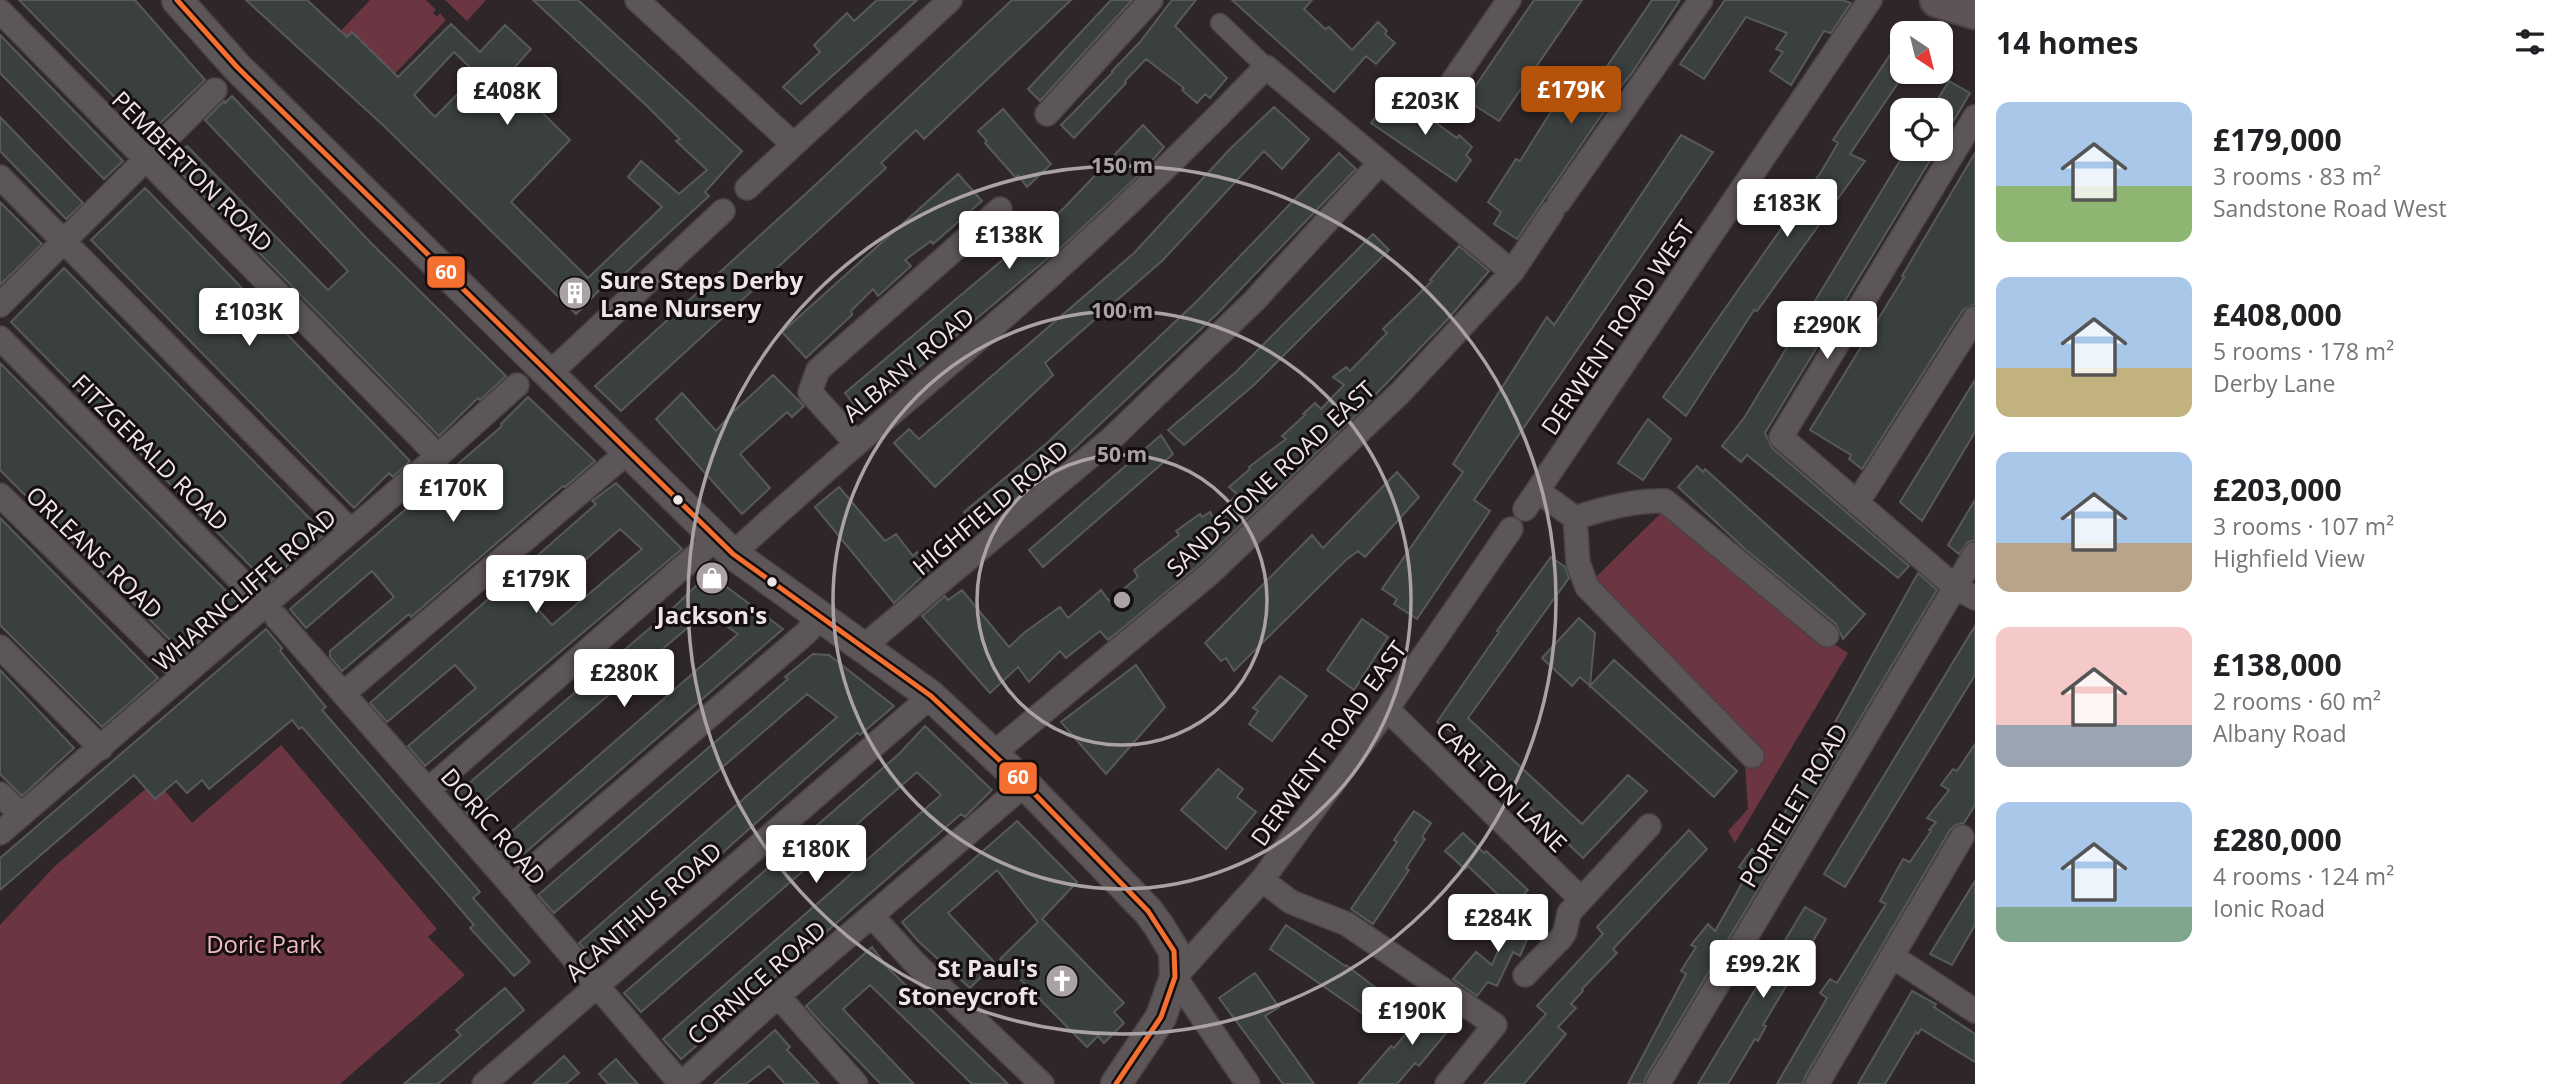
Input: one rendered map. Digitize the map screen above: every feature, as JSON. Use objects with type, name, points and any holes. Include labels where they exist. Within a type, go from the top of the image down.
[{"type":"main road","points":[[1937,0],[1975,12]]},
{"type":"street","points":[[177,0],[237,67],[724,546],[931,696],[1026,784],[1148,911],[1174,951],[1175,977],[1161,1017],[1116,1084]]},
{"type":"street","points":[[637,0],[793,144]]},
{"type":"street","points":[[747,188],[950,0]]},
{"type":"street","points":[[1047,114],[1151,0]]},
{"type":"street","points":[[1453,81],[1509,0]]},
{"type":"street","name":"SANDSTONE ROAD EAST","points":[[994,753],[1208,575],[1401,392],[1512,272],[1701,0]]},
{"type":"street","name":"DERWENT ROAD WEST","points":[[1575,518],[1531,500],[1870,0]]},
{"type":"street","name":"PEMBERTON ROAD","points":[[0,11],[438,456]]},
{"type":"street","points":[[1220,23],[1266,67],[1512,272]]},
{"type":"street","name":"ALBANY ROAD","points":[[428,790],[724,546],[856,443],[1054,272],[1184,152],[1266,67]]},
{"type":"street","points":[[0,305],[215,90]]},
{"type":"street","points":[[1975,117],[1781,437],[1955,586],[1975,598]]},
{"type":"street","name":"HIGHFIELD ROAD","points":[[864,646],[1112,438],[1255,300],[1380,163]]},
{"type":"street","points":[[0,177],[351,531]]},
{"type":"street","points":[[856,443],[810,393],[818,370],[1000,209]]},
{"type":"street","points":[[549,374],[723,211]]},
{"type":"street","points":[[1857,503],[1975,318]]},
{"type":"street","name":"FITZGERALD ROAD","points":[[0,338],[271,611]]},
{"type":"street","name":"WHARNCLIFFE ROAD","points":[[0,833],[184,675],[271,611],[351,531],[519,383]]},
{"type":"street","points":[[344,694],[629,451]]},
{"type":"street","name":"ORLEANS ROAD","points":[[0,495],[184,675]]},
{"type":"street","points":[[1752,755],[1587,587],[1578,562],[1575,518],[1646,500],[1665,501],[1827,635]]},
{"type":"street","name":"DERWENT ROAD EAST","points":[[1175,977],[1262,880],[1387,709],[1511,529]]},
{"type":"street","name":"PORTELET ROAD","points":[[1658,1084],[1975,554]]},
{"type":"street","name":"DORIC ROAD","points":[[271,611],[681,1084]]},
{"type":"street","points":[[512,886],[821,617]]},
{"type":"street","points":[[0,647],[101,748]]},
{"type":"street","name":"ACANTHUS ROAD","points":[[484,1084],[931,696]]},
{"type":"street","name":"CARLTON LANE","points":[[1387,709],[1581,900]]},
{"type":"street","name":"CORNICE ROAD","points":[[681,1084],[778,996],[1026,784]]},
{"type":"street","points":[[0,794],[21,815]]},
{"type":"street","points":[[1525,975],[1561,938],[1569,913],[1648,826]]},
{"type":"street","points":[[1817,1084],[1962,837]]},
{"type":"street","points":[[1262,880],[1292,902],[1346,923],[1495,1025],[1447,1084]]},
{"type":"street","points":[[872,916],[915,963],[1042,1084]]},
{"type":"street","points":[[1892,956],[1975,1012]]},
{"type":"street","points":[[1175,977],[1248,1084]]},
{"type":"street","points":[[778,996],[856,1084]]},
{"type":"green space","points":[[370,0],[426,0],[436,10],[433,13],[437,17],[440,13],[446,20],[385,84],[387,66],[374,53],[363,63],[352,32],[342,43],[335,37]]},
{"type":"green space","points":[[445,0],[486,0],[467,21]]},
{"type":"green space","points":[[1666,508],[1820,635],[1848,653],[1735,843],[1728,831],[1748,809],[1745,764],[1593,580]]},
{"type":"green space","name":"Doric Park","points":[[281,745],[437,929],[428,937],[465,975],[340,1084],[0,1084],[0,925],[54,867],[156,780],[192,823]]},
{"type":"building","points":[[19,0],[135,0],[205,80],[150,133]]},
{"type":"building","points":[[246,0],[307,0],[347,37],[352,32],[398,77],[451,24],[480,52],[505,25],[531,49],[506,77],[570,140],[511,202],[588,278],[662,207],[628,177],[641,161],[679,194],[707,170],[676,141],[680,139],[648,107],[533,0],[578,0],[742,151],[705,192],[709,196],[620,278],[616,273],[576,314],[384,126]],"holes":[[[454,52],[477,74],[435,117],[414,95]]]},
{"type":"building","points":[[877,0],[917,0],[801,104],[783,87],[820,52],[814,45],[847,13],[854,21]]},
{"type":"building","points":[[1012,0],[1071,0],[924,139],[916,130],[881,163],[886,168],[621,411],[595,386],[811,189]]},
{"type":"building","points":[[1111,0],[1132,0],[1040,101],[1028,89]]},
{"type":"building","points":[[1172,0],[1196,0],[1175,26],[1227,78],[1210,98],[1205,94],[1197,103],[1182,90],[1184,88],[1146,59],[1074,138],[1061,125],[1140,42]]},
{"type":"building","points":[[1232,0],[1312,0],[1304,9],[1325,29],[1329,27],[1352,50],[1378,22],[1387,31],[1385,34],[1395,43],[1376,64],[1366,56],[1334,92]]},
{"type":"building","points":[[1534,0],[1582,0],[1499,121],[1466,100]]},
{"type":"building","points":[[1652,0],[1680,0],[1517,239],[1494,224],[1501,212],[1488,202],[1516,159],[1520,161],[1562,94],[1577,76],[1593,87]]},
{"type":"building","points":[[1725,0],[1842,0],[1851,3],[1831,33],[1824,31],[1791,85],[1770,71],[1783,52],[1776,49],[1787,33],[1746,17],[1704,79],[1680,64]]},
{"type":"building","points":[[0,35],[123,161],[104,179],[0,73]]},
{"type":"building","points":[[1890,55],[1890,84],[1897,84],[1850,154],[1865,161],[1757,311],[1754,310],[1686,416],[1663,397],[1821,172],[1838,143],[1833,140]]},
{"type":"building","points":[[1953,83],[1970,93],[1953,122],[1953,98],[1938,98],[1947,84]]},
{"type":"building","points":[[232,96],[370,242],[506,376],[480,400],[478,398],[439,436],[170,162],[187,146],[328,290],[348,271],[205,120]]},
{"type":"building","points":[[1411,96],[1427,103],[1421,112],[1457,138],[1459,135],[1472,147],[1466,155],[1471,160],[1456,181],[1371,123],[1386,103],[1399,111]]},
{"type":"building","points":[[1274,107],[1309,139],[1282,169],[1264,151],[1163,260],[1045,363],[1053,375],[935,487],[894,443],[909,429],[919,439],[1134,253],[1229,150]]},
{"type":"building","points":[[1003,109],[1051,164],[1027,187],[985,143],[987,141],[978,131]]},
{"type":"building","points":[[0,117],[83,203],[66,219],[0,151]]},
{"type":"building","points":[[1143,125],[1164,147],[1142,172],[1065,244],[862,415],[845,393],[1064,208]]},
{"type":"building","points":[[1681,135],[1713,152],[1474,500],[1490,511],[1417,619],[1394,604],[1397,599],[1382,589],[1463,472],[1453,464],[1547,317],[1554,325]]},
{"type":"building","points":[[1339,153],[1356,169],[1218,313],[1059,463],[979,529],[964,512],[1047,443],[1197,301]]},
{"type":"building","points":[[1975,153],[1975,304],[1963,310],[1862,469],[1849,459],[1851,455],[1810,430],[1904,277],[1902,276]]},
{"type":"building","points":[[1900,161],[1930,161],[1765,433],[1772,448],[1909,566],[1898,578],[1747,455],[1741,462],[1722,446],[1744,418]]},
{"type":"building","points":[[958,174],[982,201],[933,244],[931,241],[905,260],[911,266],[878,296],[873,289],[851,311],[852,315],[806,358],[782,332]]},
{"type":"building","points":[[145,188],[410,461],[393,477],[389,473],[354,508],[91,240]]},
{"type":"building","points":[[0,202],[42,244],[0,285]]},
{"type":"building","points":[[1373,234],[1389,250],[1255,384],[1184,445],[1168,430],[1237,371]]},
{"type":"building","points":[[1459,246],[1489,271],[1448,319],[1359,412],[1199,565],[1108,640],[1100,631],[1066,658],[1060,651],[1029,682],[1018,667],[990,693],[922,616],[945,596],[948,600],[962,590],[1009,647],[1060,607],[1068,618],[1101,590],[1109,601],[1138,577],[1134,570],[1179,535],[1176,531],[1200,514],[1202,517],[1210,512],[1214,519],[1237,494],[1229,487],[1250,469],[1249,467],[1286,439],[1282,436],[1315,403],[1321,409],[1344,385],[1333,377],[1346,367],[1350,371],[1387,333],[1383,329],[1432,281],[1430,280]]},
{"type":"building","points":[[64,268],[325,534],[268,584],[11,322]]},
{"type":"building","points":[[0,363],[239,604],[185,655],[0,470]]},
{"type":"building","points":[[773,375],[804,406],[792,417],[787,412],[740,454],[770,488],[742,514],[656,419],[682,393],[716,431]]},
{"type":"building","points":[[1975,380],[1975,432],[1922,521],[1900,502]]},
{"type":"building","points":[[528,397],[595,461],[411,617],[409,614],[342,671],[330,657],[330,651],[394,597],[372,571],[306,628],[290,609],[502,426]]},
{"type":"building","points":[[1648,419],[1671,439],[1643,480],[1618,463]]},
{"type":"building","points":[[1161,435],[1173,454],[1043,567],[1029,550]]},
{"type":"building","points":[[1697,466],[1703,472],[1705,469],[1865,614],[1843,639],[1836,624],[1745,549],[1678,487]]},
{"type":"building","points":[[1397,472],[1419,497],[1365,557],[1358,551],[1346,560],[1234,671],[1226,658],[1221,661],[1205,643],[1312,535],[1323,548]]},
{"type":"building","points":[[616,483],[682,549],[425,766],[408,746],[476,688],[455,665],[387,722],[370,703],[596,504],[592,501]],"holes":[[[620,529],[642,549],[552,625],[534,605]]]},
{"type":"building","points":[[839,487],[885,541],[896,534],[913,556],[917,552],[929,570],[894,603],[815,507]]},
{"type":"building","points":[[1975,500],[1975,540],[1968,542],[1959,554],[1948,545]]},
{"type":"building","points":[[0,518],[158,678],[102,727],[0,625]]},
{"type":"building","points":[[1551,557],[1565,567],[1569,578],[1468,718],[1582,824],[1628,775],[1647,791],[1583,858],[1468,749],[1472,746],[1437,722],[1499,632],[1497,631]]},
{"type":"building","points":[[1918,573],[1937,590],[1644,1084],[1628,1084],[1686,974],[1681,971],[1696,947],[1691,945],[1708,924],[1715,931],[1748,873],[1739,867],[1752,849],[1760,857]]},
{"type":"building","points":[[704,578],[716,579],[783,629],[512,864],[495,846],[738,634],[706,612],[468,815],[454,796],[671,610]]},
{"type":"building","points":[[1579,618],[1595,633],[1590,686],[1580,677],[1572,686],[1542,658]]},
{"type":"building","points":[[1362,619],[1388,637],[1354,690],[1327,670]]},
{"type":"building","points":[[1975,626],[1975,675],[1845,887],[1824,874]]},
{"type":"building","points":[[266,629],[282,648],[280,651],[326,707],[322,710],[480,892],[473,898],[530,962],[514,976],[470,928],[474,925],[450,897],[302,727],[299,729],[292,720],[209,789],[202,780],[187,793],[176,781],[155,799],[134,775],[0,890],[0,858]]},
{"type":"building","points":[[813,654],[829,655],[894,706],[860,735],[857,733],[595,961],[579,943],[837,717],[807,694],[554,913],[538,895],[788,679],[785,677]]},
{"type":"building","points":[[1614,660],[1737,771],[1714,797],[1590,686]]},
{"type":"building","points":[[1136,665],[1165,707],[1106,774],[1061,722]]},
{"type":"building","points":[[0,670],[74,748],[22,796],[0,774]]},
{"type":"building","points":[[1280,676],[1307,696],[1272,741],[1249,724],[1258,711],[1253,708]]},
{"type":"building","points":[[925,726],[992,790],[965,817],[961,814],[681,1059],[663,1039],[941,795],[917,772],[641,1012],[624,993],[899,754]]},
{"type":"building","points":[[1975,744],[1975,805],[1964,823],[1950,830],[1803,1084],[1777,1084],[1827,998],[1820,993],[1830,979],[1837,983],[1886,904],[1880,901],[1903,859],[1910,862],[1936,822],[1927,818],[1949,790],[1941,785],[1953,769],[1957,771]]},
{"type":"building","points":[[1218,769],[1243,789],[1237,797],[1256,812],[1226,849],[1181,810]]},
{"type":"building","points":[[1414,811],[1431,823],[1422,837],[1425,839],[1406,868],[1409,870],[1373,924],[1351,909],[1397,842],[1394,840]]},
{"type":"building","points":[[1017,821],[1077,882],[1042,919],[1124,1003],[1114,1012],[1124,1023],[1104,1043],[1098,1036],[1087,1047],[1000,959],[1038,922],[997,870],[948,913],[995,963],[970,988],[917,940],[902,922]]},
{"type":"building","points":[[1689,830],[1707,849],[1613,949],[1617,953],[1582,989],[1571,1004],[1576,1008],[1558,1027],[1566,1034],[1524,1084],[1484,1084],[1546,1014],[1537,1006],[1603,934],[1597,927]]},
{"type":"building","points":[[1463,833],[1528,890],[1511,907],[1468,866],[1465,869],[1445,851]]},
{"type":"building","points":[[1975,881],[1975,925],[1952,965],[1930,954]]},
{"type":"building","points":[[1518,904],[1538,913],[1520,956],[1513,952],[1497,986],[1488,982],[1477,996],[1453,979],[1476,952],[1492,965]]},
{"type":"building","points":[[1805,907],[1826,919],[1763,1025],[1766,1026],[1758,1041],[1755,1039],[1728,1084],[1698,1084]]},
{"type":"building","points":[[1286,925],[1385,995],[1369,1018],[1270,949]]},
{"type":"building","points":[[872,947],[888,968],[1008,1084],[972,1084],[870,985],[843,1009],[914,1084],[881,1084],[806,1006]]},
{"type":"building","points":[[1255,973],[1279,1007],[1265,1016],[1314,1084],[1283,1084],[1219,998]]},
{"type":"building","points":[[505,988],[524,1010],[438,1084],[404,1084],[461,1035],[456,1030]]},
{"type":"building","points":[[1912,991],[1936,1004],[1934,1007],[1975,1034],[1975,1062],[1921,1029],[1918,1034],[1916,1032],[1885,1084],[1858,1084]]},
{"type":"building","points":[[1434,1000],[1457,1020],[1419,1066],[1415,1063],[1397,1084],[1358,1084],[1391,1046],[1394,1048]]},
{"type":"building","points":[[775,1030],[790,1047],[787,1050],[819,1084],[785,1084],[769,1066],[746,1084],[714,1084]]},
{"type":"building","points":[[564,1056],[579,1073],[566,1084],[533,1084]]},
{"type":"building","points":[[616,1059],[638,1084],[608,1084],[599,1074]]},
{"type":"transit line","name":"60","points":[[177,0],[237,67],[733,554],[931,696],[1025,784],[1148,911],[1174,951],[1175,977],[1161,1017],[1116,1084]]},
{"type":"place","name":"Sure Steps Derby Lane Nursery","points":[[575,293]]},
{"type":"place","name":"Jackson's","points":[[712,578]]},
{"type":"place","name":"St Paul's Stoneycroft","points":[[1062,981]]}]
